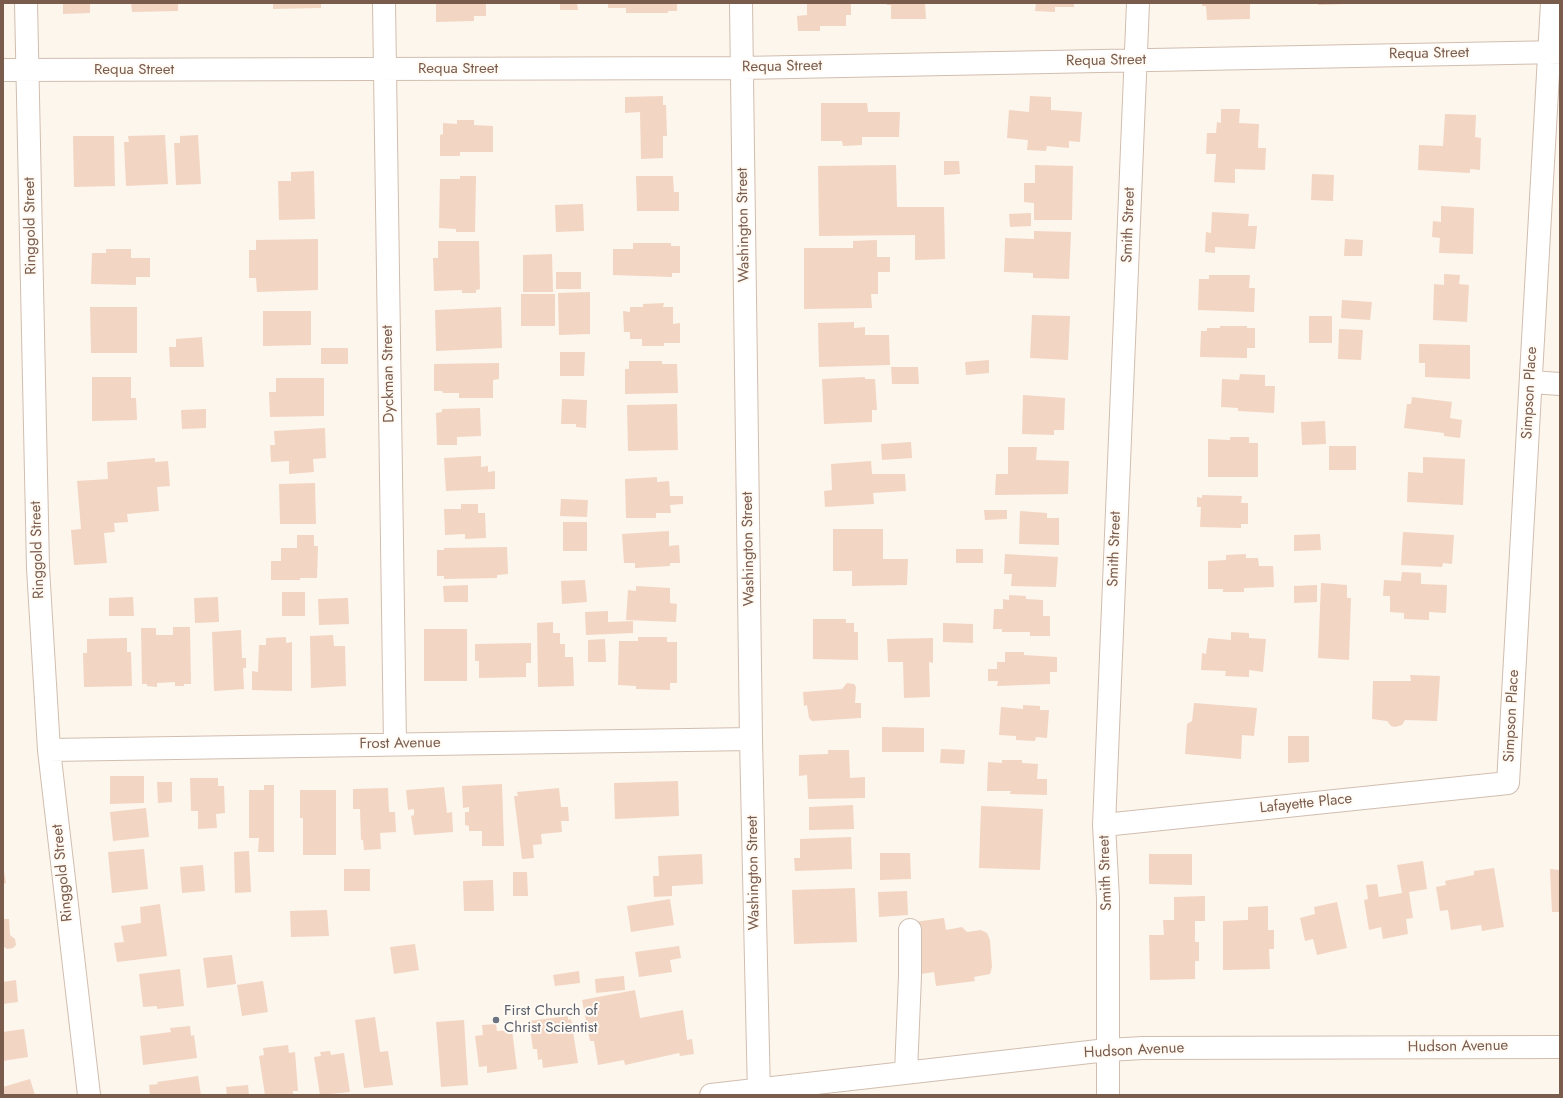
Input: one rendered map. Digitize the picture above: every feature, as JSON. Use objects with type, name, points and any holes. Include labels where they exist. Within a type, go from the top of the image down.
[{"type":"street","name":"Ringgold Street","points":[[26,3],[38,568],[49,750],[89,1095]]},
{"type":"street","name":"Dyckman Street","points":[[384,3],[395,744]]},
{"type":"street","name":"Washington Street","points":[[741,3],[751,739],[759,1092]]},
{"type":"street","name":"Smith Street","points":[[1108,1095],[1108,898],[1104,825],[1138,3]]},
{"type":"street","name":"Simpson Place","points":[[1508,783],[1531,382],[1555,52],[1552,3]]},
{"type":"street","name":"Requa Street","points":[[3,70],[742,68],[1555,52]]},
{"type":"street","points":[[1531,382],[1560,384]]},
{"type":"street","name":"Frost Avenue","points":[[49,750],[751,739]]},
{"type":"street","name":"Lafayette Place","points":[[1104,825],[1508,783]]},
{"type":"street","points":[[906,1072],[910,976],[910,930]]},
{"type":"street","name":"Hudson Avenue","points":[[711,1095],[759,1092],[906,1072],[1108,1050],[1151,1048],[1560,1047]]},
{"type":"building","points":[[63,3],[90,3],[90,13],[63,14]]},
{"type":"building","points":[[131,3],[178,3],[178,11],[132,12]]},
{"type":"building","points":[[273,3],[321,3],[321,8],[273,9]]},
{"type":"building","points":[[436,3],[486,3],[486,16],[474,16],[474,21],[436,22]]},
{"type":"building","points":[[560,3],[577,3],[578,10],[560,10]]},
{"type":"building","points":[[608,3],[677,3],[677,11],[668,11],[668,13],[626,13],[626,8],[608,8]]},
{"type":"building","points":[[807,3],[851,3],[851,15],[846,15],[846,26],[820,26],[820,31],[798,31],[797,16],[807,15]]},
{"type":"building","points":[[887,3],[925,3],[926,19],[891,19],[891,5],[887,5]]},
{"type":"building","points":[[1036,3],[1074,3],[1074,7],[1055,7],[1055,12],[1035,11]]},
{"type":"building","points":[[1202,3],[1250,3],[1250,19],[1207,20],[1206,6],[1202,6]]},
{"type":"building","points":[[1318,3],[1347,3],[1347,4],[1318,5]]},
{"type":"building","points":[[663,96],[663,105],[666,105],[667,136],[663,136],[663,158],[641,159],[640,112],[625,113],[625,97]]},
{"type":"building","points":[[1030,96],[1051,97],[1051,110],[1082,112],[1080,142],[1069,141],[1069,148],[1047,146],[1046,151],[1027,150],[1028,140],[1007,138],[1009,110],[1029,112]]},
{"type":"building","points":[[821,103],[867,103],[868,112],[900,112],[899,137],[862,137],[862,145],[843,146],[842,141],[821,141]]},
{"type":"building","points":[[1221,109],[1240,109],[1239,123],[1259,124],[1258,148],[1266,148],[1265,170],[1235,169],[1235,183],[1214,182],[1216,154],[1206,154],[1207,133],[1216,133],[1217,122],[1221,123]]},
{"type":"building","points":[[1445,114],[1476,115],[1475,137],[1481,138],[1480,170],[1470,169],[1470,173],[1418,170],[1419,145],[1443,146]]},
{"type":"building","points":[[457,120],[474,120],[474,125],[493,126],[493,152],[460,152],[460,156],[440,156],[440,135],[443,134],[443,123],[457,124]]},
{"type":"building","points":[[165,135],[168,184],[126,186],[124,142],[129,142],[128,136]]},
{"type":"building","points":[[198,135],[201,184],[176,185],[174,143],[180,143],[180,136]]},
{"type":"building","points":[[73,136],[114,136],[115,186],[74,187]]},
{"type":"building","points":[[944,161],[959,161],[960,174],[944,175]]},
{"type":"building","points":[[896,165],[897,207],[944,207],[945,259],[915,260],[915,235],[819,236],[818,166]]},
{"type":"building","points":[[1035,165],[1073,166],[1072,220],[1034,220],[1034,203],[1024,202],[1024,183],[1035,183]]},
{"type":"building","points":[[314,171],[315,219],[279,220],[278,181],[291,181],[291,172]]},
{"type":"building","points":[[1312,174],[1334,175],[1333,201],[1311,200]]},
{"type":"building","points":[[460,176],[476,176],[475,232],[456,232],[456,229],[439,228],[440,179],[460,179]]},
{"type":"building","points":[[636,176],[673,176],[674,192],[679,192],[679,211],[637,211]]},
{"type":"building","points":[[583,204],[584,231],[556,232],[555,205]]},
{"type":"building","points":[[1441,206],[1474,208],[1473,254],[1439,253],[1440,238],[1432,237],[1433,221],[1441,222]]},
{"type":"building","points":[[1212,212],[1249,214],[1248,226],[1257,226],[1255,249],[1215,247],[1215,253],[1205,252],[1206,232],[1211,233]]},
{"type":"building","points":[[1031,213],[1031,226],[1010,227],[1009,214]]},
{"type":"building","points":[[1034,231],[1071,232],[1069,279],[1033,278],[1033,273],[1004,272],[1005,238],[1034,239]]},
{"type":"building","points":[[318,239],[318,290],[257,292],[256,278],[249,278],[249,250],[256,250],[256,240]]},
{"type":"building","points":[[1345,239],[1363,240],[1362,256],[1344,256]]},
{"type":"building","points":[[877,240],[877,257],[890,257],[890,272],[878,272],[878,294],[871,294],[872,308],[804,309],[804,248],[853,248],[853,241]]},
{"type":"building","points":[[438,241],[479,241],[480,289],[476,290],[476,293],[462,293],[462,290],[434,291],[433,258],[438,258]]},
{"type":"building","points":[[633,243],[671,243],[671,246],[680,246],[680,273],[672,273],[672,277],[613,275],[613,249],[633,249]]},
{"type":"building","points":[[106,249],[131,249],[131,258],[150,258],[150,277],[136,277],[136,285],[91,284],[92,253],[106,253]]},
{"type":"building","points":[[552,254],[553,292],[523,292],[523,255]]},
{"type":"building","points":[[556,272],[581,272],[581,289],[556,289]]},
{"type":"building","points":[[1444,274],[1460,275],[1459,284],[1469,285],[1467,322],[1433,320],[1434,284],[1444,285]]},
{"type":"building","points":[[1209,275],[1250,275],[1249,288],[1255,288],[1254,312],[1198,310],[1199,279],[1209,279]]},
{"type":"building","points":[[590,292],[590,334],[559,335],[558,293]]},
{"type":"building","points":[[521,294],[555,294],[555,326],[521,326]]},
{"type":"building","points":[[1342,300],[1372,302],[1370,320],[1341,318]]},
{"type":"building","points":[[664,303],[663,307],[673,307],[673,324],[680,323],[680,343],[664,343],[664,346],[642,346],[642,339],[630,339],[630,332],[624,332],[623,311],[630,312],[630,307],[643,307],[643,304]]},
{"type":"building","points":[[90,307],[137,307],[137,353],[91,353]]},
{"type":"building","points":[[501,307],[502,348],[436,351],[435,310]]},
{"type":"building","points":[[263,311],[311,311],[311,345],[263,346]]},
{"type":"building","points":[[1032,315],[1070,316],[1068,360],[1030,358]]},
{"type":"building","points":[[1309,316],[1332,316],[1332,343],[1309,343]]},
{"type":"building","points":[[854,322],[854,328],[865,327],[865,335],[889,335],[890,365],[819,367],[818,323]]},
{"type":"building","points":[[1220,326],[1247,326],[1247,328],[1255,328],[1255,348],[1247,348],[1247,358],[1200,357],[1201,331],[1207,331],[1207,328],[1220,328]]},
{"type":"building","points":[[1339,329],[1363,330],[1361,360],[1338,359]]},
{"type":"building","points":[[202,337],[204,367],[170,367],[169,347],[176,347],[176,339]]},
{"type":"building","points":[[1419,344],[1470,345],[1470,379],[1425,377],[1425,363],[1419,363]]},
{"type":"building","points":[[321,348],[348,348],[348,364],[321,364]]},
{"type":"building","points":[[560,352],[585,352],[584,376],[560,376]]},
{"type":"building","points":[[989,360],[989,373],[966,375],[965,362]]},
{"type":"building","points":[[629,361],[662,361],[662,364],[677,364],[678,393],[625,394],[625,369],[629,369]]},
{"type":"building","points":[[499,363],[499,379],[493,380],[493,398],[459,398],[459,393],[443,393],[442,391],[434,391],[434,364]]},
{"type":"building","points":[[891,367],[918,367],[919,384],[892,384]]},
{"type":"building","points":[[1240,374],[1265,375],[1265,386],[1275,386],[1274,413],[1238,411],[1238,408],[1221,407],[1222,379],[1239,380]]},
{"type":"building","points":[[92,377],[131,377],[131,398],[136,398],[137,420],[92,421]]},
{"type":"building","points":[[865,377],[865,379],[875,379],[877,410],[872,410],[872,422],[824,424],[822,379]]},
{"type":"building","points":[[276,378],[324,378],[324,416],[270,417],[269,392],[276,392]]},
{"type":"building","points":[[1023,395],[1065,398],[1064,430],[1054,430],[1054,435],[1022,434]]},
{"type":"building","points":[[1412,397],[1452,402],[1450,418],[1462,420],[1460,438],[1444,436],[1444,433],[1404,428],[1407,404],[1411,404]]},
{"type":"building","points":[[562,399],[587,400],[586,428],[576,427],[576,424],[561,424]]},
{"type":"building","points":[[677,404],[678,450],[628,451],[627,405]]},
{"type":"building","points":[[480,408],[481,436],[457,437],[457,445],[437,445],[436,413],[442,412],[442,409]]},
{"type":"building","points":[[206,409],[206,428],[182,429],[181,410]]},
{"type":"building","points":[[1325,421],[1326,444],[1302,445],[1301,422]]},
{"type":"building","points":[[325,428],[326,458],[313,459],[314,472],[289,474],[289,461],[271,462],[270,445],[275,445],[274,431]]},
{"type":"building","points":[[1230,437],[1249,437],[1249,443],[1258,443],[1258,477],[1208,477],[1208,439],[1230,440]]},
{"type":"building","points":[[911,442],[912,458],[882,460],[881,444]]},
{"type":"building","points":[[1329,446],[1356,446],[1356,470],[1329,470]]},
{"type":"building","points":[[1008,447],[1037,447],[1036,460],[1069,461],[1068,494],[995,495],[996,474],[1008,474]]},
{"type":"building","points":[[481,456],[481,467],[488,466],[488,472],[495,471],[495,489],[446,491],[444,458]]},
{"type":"building","points":[[1423,457],[1465,459],[1463,505],[1407,502],[1408,472],[1423,473]]},
{"type":"building","points":[[155,458],[155,462],[168,461],[170,486],[157,487],[159,511],[127,514],[128,522],[114,523],[115,532],[104,533],[107,563],[74,565],[71,530],[81,529],[77,481],[108,479],[107,462]]},
{"type":"building","points":[[871,461],[872,474],[905,474],[906,491],[873,493],[874,504],[825,507],[824,491],[832,490],[831,464]]},
{"type":"building","points":[[657,477],[657,482],[669,481],[670,496],[683,496],[683,504],[670,505],[671,513],[656,513],[656,518],[626,518],[625,479]]},
{"type":"building","points":[[315,483],[316,524],[280,524],[279,484]]},
{"type":"building","points":[[1202,495],[1242,496],[1241,503],[1248,503],[1248,524],[1241,524],[1241,528],[1200,527],[1201,507],[1197,507],[1197,497],[1202,498]]},
{"type":"building","points":[[561,499],[588,500],[587,517],[560,516]]},
{"type":"building","points":[[461,504],[478,504],[478,513],[485,513],[486,538],[465,539],[465,534],[445,535],[444,509],[461,509]]},
{"type":"building","points":[[984,510],[1007,510],[1007,519],[985,520]]},
{"type":"building","points":[[1020,511],[1047,513],[1047,518],[1059,518],[1059,545],[1019,544]]},
{"type":"building","points":[[563,522],[587,522],[587,551],[563,551]]},
{"type":"building","points":[[833,529],[883,529],[883,559],[908,559],[907,585],[852,586],[852,571],[833,571]]},
{"type":"building","points":[[669,531],[669,546],[679,545],[680,563],[670,563],[670,566],[635,568],[635,563],[624,563],[622,534]]},
{"type":"building","points":[[1403,532],[1454,535],[1452,564],[1443,563],[1442,567],[1401,565]]},
{"type":"building","points":[[1320,534],[1321,550],[1294,551],[1294,535]]},
{"type":"building","points":[[297,535],[314,535],[314,546],[318,546],[317,578],[300,578],[300,580],[271,580],[271,561],[281,561],[281,548],[297,548]]},
{"type":"building","points":[[507,547],[508,574],[497,575],[497,578],[444,579],[444,576],[437,576],[437,550],[444,550],[444,548]]},
{"type":"building","points":[[956,549],[983,549],[983,563],[956,563]]},
{"type":"building","points":[[1005,554],[1058,557],[1056,587],[1011,586],[1012,574],[1004,574]]},
{"type":"building","points":[[1246,554],[1246,558],[1258,558],[1259,566],[1273,566],[1274,587],[1244,588],[1244,592],[1223,592],[1223,589],[1208,589],[1208,561],[1226,560],[1226,555]]},
{"type":"building","points":[[1402,572],[1421,573],[1421,584],[1447,585],[1446,613],[1429,612],[1429,620],[1404,619],[1404,613],[1390,612],[1390,596],[1383,596],[1384,580],[1401,581]]},
{"type":"building","points":[[585,580],[587,602],[562,604],[561,581]]},
{"type":"building","points":[[1321,583],[1347,585],[1347,598],[1351,598],[1349,660],[1318,658]]},
{"type":"building","points":[[468,585],[468,602],[444,602],[443,586]]},
{"type":"building","points":[[1317,585],[1317,602],[1294,603],[1294,586]]},
{"type":"building","points":[[636,586],[670,588],[670,603],[677,604],[676,622],[626,620],[628,590],[636,591]]},
{"type":"building","points":[[282,592],[305,592],[305,616],[282,616]]},
{"type":"building","points":[[1009,595],[1026,596],[1026,599],[1043,600],[1043,616],[1050,616],[1050,636],[1030,636],[1030,632],[1002,632],[1002,629],[993,629],[994,609],[1003,609],[1003,599],[1009,600]]},
{"type":"building","points":[[133,597],[134,616],[109,616],[109,598]]},
{"type":"building","points":[[218,597],[219,622],[195,623],[194,598]]},
{"type":"building","points":[[348,598],[349,624],[319,625],[318,599]]},
{"type":"building","points":[[608,611],[608,622],[633,621],[633,633],[586,635],[585,612]]},
{"type":"building","points":[[813,619],[846,619],[846,623],[854,623],[854,632],[858,632],[858,660],[813,659]]},
{"type":"building","points":[[553,622],[553,633],[560,633],[560,644],[565,644],[565,657],[573,657],[574,686],[538,687],[537,623]]},
{"type":"building","points":[[943,623],[973,624],[973,643],[943,642]]},
{"type":"building","points":[[173,627],[190,627],[191,684],[175,686],[175,682],[157,683],[157,687],[142,684],[141,628],[156,628],[156,635],[173,635]]},
{"type":"building","points":[[424,629],[467,629],[467,681],[424,681]]},
{"type":"building","points":[[241,630],[242,658],[246,658],[246,668],[243,668],[244,689],[214,691],[212,632]]},
{"type":"building","points":[[1231,632],[1249,633],[1249,638],[1266,639],[1263,672],[1249,670],[1249,677],[1225,676],[1226,671],[1201,670],[1202,653],[1206,654],[1208,638],[1231,640]]},
{"type":"building","points":[[333,635],[334,646],[345,646],[346,686],[311,688],[310,636]]},
{"type":"building","points":[[286,637],[286,643],[292,642],[292,691],[252,690],[252,671],[258,672],[259,645],[266,645],[266,638]]},
{"type":"building","points":[[638,637],[667,637],[667,642],[677,642],[677,683],[670,683],[670,690],[636,689],[636,686],[618,685],[619,641],[638,641]]},
{"type":"building","points":[[127,638],[127,652],[131,652],[132,686],[84,687],[83,653],[87,653],[87,639]]},
{"type":"building","points":[[933,638],[933,663],[929,662],[930,697],[904,698],[903,662],[888,662],[887,639]]},
{"type":"building","points":[[605,639],[606,662],[588,662],[588,640]]},
{"type":"building","points":[[531,643],[531,663],[526,663],[526,677],[479,678],[479,661],[475,661],[475,644]]},
{"type":"building","points":[[1005,652],[1024,652],[1024,655],[1057,657],[1057,672],[1050,672],[1050,684],[997,686],[998,681],[988,681],[988,669],[997,669],[997,662],[1005,662]]},
{"type":"building","points":[[1410,675],[1440,676],[1437,721],[1405,720],[1402,725],[1395,727],[1391,726],[1387,721],[1372,719],[1373,681],[1411,681]]},
{"type":"building","points":[[847,683],[854,684],[856,687],[855,703],[861,703],[861,718],[812,721],[809,718],[807,705],[804,706],[803,692],[842,689]]},
{"type":"building","points":[[1194,703],[1257,708],[1254,736],[1242,735],[1241,759],[1185,754],[1187,724],[1192,721]]},
{"type":"building","points":[[1023,705],[1040,706],[1040,710],[1049,710],[1047,738],[1036,737],[1035,741],[1016,740],[1016,736],[999,735],[1001,707],[1023,709]]},
{"type":"building","points":[[882,727],[924,728],[924,752],[882,752]]},
{"type":"building","points":[[1288,736],[1309,736],[1309,762],[1288,763]]},
{"type":"building","points":[[941,749],[965,750],[964,764],[940,763]]},
{"type":"building","points":[[828,750],[849,750],[850,778],[865,777],[865,798],[808,799],[807,775],[799,776],[799,755],[828,754]]},
{"type":"building","points":[[1002,760],[1022,760],[1022,763],[1038,764],[1037,779],[1047,779],[1047,795],[1010,794],[1011,791],[987,791],[988,762],[1002,763]]},
{"type":"building","points":[[110,776],[144,776],[144,803],[110,804]]},
{"type":"building","points":[[190,778],[218,778],[218,786],[224,786],[225,813],[216,814],[217,828],[198,829],[198,811],[191,811]]},
{"type":"building","points":[[678,781],[679,816],[615,819],[614,783]]},
{"type":"building","points":[[157,782],[172,782],[172,802],[158,803]]},
{"type":"building","points":[[502,784],[504,846],[482,846],[482,831],[469,831],[469,826],[465,825],[465,812],[469,812],[469,807],[463,808],[462,786]]},
{"type":"building","points":[[264,785],[274,785],[274,852],[258,852],[259,838],[249,838],[249,790],[264,790]]},
{"type":"building","points":[[444,787],[447,813],[452,812],[453,832],[414,835],[411,816],[414,815],[414,809],[408,810],[406,790]]},
{"type":"building","points":[[388,788],[389,812],[395,812],[396,832],[380,833],[381,849],[364,850],[363,840],[361,840],[360,809],[353,809],[353,789]]},
{"type":"building","points":[[559,788],[561,807],[568,807],[569,821],[561,821],[562,832],[541,834],[542,844],[533,845],[534,858],[522,859],[514,796],[518,796],[517,792]]},
{"type":"building","points":[[300,790],[336,790],[336,855],[303,855],[303,818],[300,818]]},
{"type":"building","points":[[853,805],[854,829],[809,830],[809,807]]},
{"type":"building","points":[[981,806],[1043,809],[1040,870],[979,868]]},
{"type":"building","points":[[146,808],[149,837],[113,841],[110,812]]},
{"type":"building","points":[[851,837],[852,869],[795,871],[794,858],[800,858],[800,839]]},
{"type":"building","points":[[144,849],[148,889],[112,893],[108,852]]},
{"type":"building","points":[[249,851],[251,892],[235,893],[234,852]]},
{"type":"building","points":[[880,853],[910,853],[911,879],[880,880]]},
{"type":"building","points":[[702,854],[703,884],[672,886],[672,896],[654,897],[653,876],[659,876],[658,856]]},
{"type":"building","points":[[1149,854],[1192,854],[1192,885],[1149,884]]},
{"type":"building","points":[[1423,861],[1427,889],[1409,892],[1413,918],[1406,919],[1408,934],[1383,939],[1381,927],[1369,930],[1364,900],[1368,899],[1366,885],[1377,884],[1379,897],[1402,893],[1397,865]]},
{"type":"building","points":[[1559,863],[1560,912],[1552,912],[1550,869],[1559,870]]},
{"type":"building","points":[[3,865],[6,883],[3,884]]},
{"type":"building","points":[[203,865],[205,891],[182,893],[180,867]]},
{"type":"building","points":[[1494,868],[1504,927],[1482,931],[1481,925],[1451,930],[1448,910],[1440,911],[1436,887],[1446,885],[1445,881],[1474,875],[1474,871]]},
{"type":"building","points":[[344,869],[370,869],[370,891],[344,891]]},
{"type":"building","points":[[513,872],[527,872],[528,896],[513,896]]},
{"type":"building","points":[[493,880],[494,911],[464,911],[463,881]]},
{"type":"building","points":[[855,888],[857,942],[794,944],[792,890]]},
{"type":"building","points":[[907,891],[908,915],[879,917],[878,892]]},
{"type":"building","points":[[1205,896],[1205,921],[1195,921],[1195,942],[1199,942],[1199,961],[1195,961],[1195,979],[1150,980],[1149,935],[1164,935],[1163,920],[1174,920],[1174,897]]},
{"type":"building","points":[[670,899],[674,925],[631,932],[627,906]]},
{"type":"building","points":[[1337,902],[1347,948],[1317,955],[1313,939],[1305,941],[1300,918],[1315,914],[1314,907]]},
{"type":"building","points":[[160,904],[167,956],[117,962],[114,943],[124,942],[121,926],[141,923],[140,907]]},
{"type":"building","points":[[1268,906],[1268,930],[1274,930],[1274,949],[1269,949],[1270,969],[1223,970],[1223,921],[1248,920],[1248,907]]},
{"type":"building","points":[[327,910],[329,936],[291,937],[290,911]]},
{"type":"building","points":[[944,918],[946,930],[962,927],[967,932],[981,930],[987,933],[990,940],[992,967],[990,974],[974,977],[975,981],[936,986],[934,972],[921,974],[914,922]]},
{"type":"building","points":[[3,919],[9,919],[10,935],[15,939],[16,945],[13,948],[7,949],[3,946]]},
{"type":"building","points":[[415,944],[419,970],[394,974],[390,947]]},
{"type":"building","points":[[679,946],[681,958],[670,960],[672,972],[639,977],[635,952]]},
{"type":"building","points":[[232,955],[236,984],[207,988],[203,958]]},
{"type":"building","points":[[180,969],[184,1006],[157,1009],[157,1006],[143,1007],[139,974]]},
{"type":"building","points":[[579,971],[580,983],[555,986],[553,975]]},
{"type":"building","points":[[624,976],[625,990],[596,993],[595,979]]},
{"type":"building","points":[[16,980],[18,1002],[3,1004],[3,982]]},
{"type":"building","points":[[263,981],[268,1012],[242,1016],[237,985]]},
{"type":"building","points":[[635,990],[640,1018],[683,1010],[687,1040],[692,1039],[694,1054],[680,1056],[679,1053],[625,1065],[624,1060],[598,1065],[594,1041],[590,1041],[582,1000]]},
{"type":"building","points":[[568,1016],[568,1020],[571,1019],[578,1063],[543,1068],[542,1059],[538,1060],[537,1049],[533,1049],[529,1021]]},
{"type":"building","points":[[375,1017],[380,1052],[388,1051],[393,1085],[364,1088],[355,1020]]},
{"type":"building","points":[[464,1020],[468,1085],[441,1087],[436,1022]]},
{"type":"building","points":[[496,1024],[497,1031],[512,1030],[517,1069],[487,1073],[487,1066],[479,1067],[475,1036],[483,1035],[482,1025]]},
{"type":"building","points":[[190,1026],[191,1036],[194,1035],[197,1058],[143,1065],[140,1036],[171,1032],[170,1028]]},
{"type":"building","points":[[24,1029],[28,1057],[3,1061],[3,1032]]},
{"type":"building","points":[[288,1045],[289,1053],[295,1052],[298,1091],[293,1091],[293,1095],[265,1095],[259,1056],[264,1055],[263,1048]]},
{"type":"building","points":[[330,1051],[331,1055],[344,1053],[350,1092],[320,1095],[314,1057],[321,1056],[320,1052]]},
{"type":"building","points":[[198,1076],[201,1095],[150,1095],[149,1085],[158,1084],[157,1082]]},
{"type":"building","points":[[30,1079],[35,1095],[3,1095],[3,1087]]},
{"type":"building","points":[[248,1085],[249,1095],[227,1095],[226,1087]]},
{"type":"place","name":"First Church of Christ Scientist","points":[[496,1020]]}]
